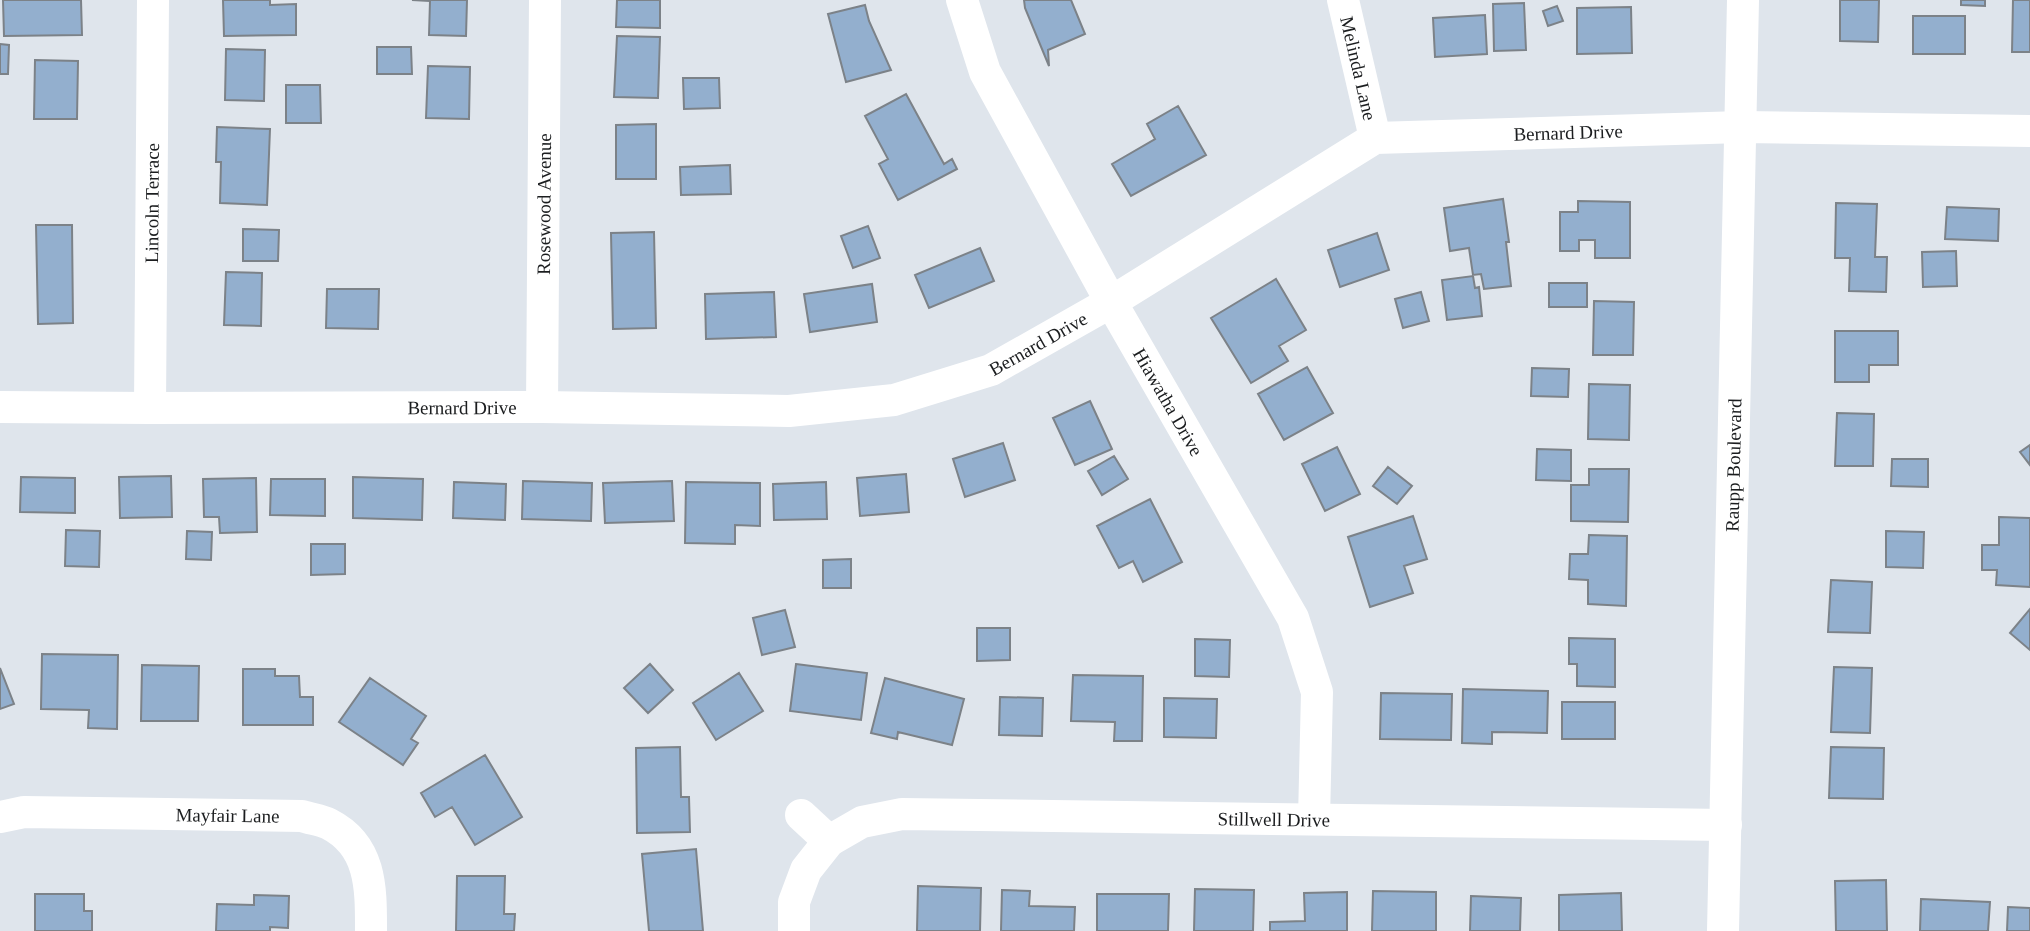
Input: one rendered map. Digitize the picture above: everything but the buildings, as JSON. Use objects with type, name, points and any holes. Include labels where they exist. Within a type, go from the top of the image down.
[{"type":"street","name":"Lincoln Terrace","points":[[150,408],[153,0]]},
{"type":"street","name":"Rosewood Avenue","points":[[542,407],[545,0]]},
{"type":"street","name":"Hiawatha Drive","points":[[962,0],[985,72],[1111,302],[1293,618],[1317,692],[1314,819]]},
{"type":"street","name":"Melinda Lane","points":[[1343,0],[1375,138]]},
{"type":"street","name":"Raupp Boulevard","points":[[1723,931],[1743,0]]},
{"type":"street","name":"Bernard Drive","points":[[0,407],[542,407],[789,411],[894,400],[991,370],[1111,302],[1375,138],[1742,127],[2030,131]]},
{"type":"street","name":"Mayfair Lane","points":[[0,817],[24,812],[302,816],[328,824],[351,840],[365,862],[371,895],[371,931]]},
{"type":"street","name":"Stillwell Drive","points":[[829,841],[862,822],[902,814],[1726,825]]},
{"type":"street","points":[[794,931],[794,902],[806,870],[829,841],[800,815]]}]
